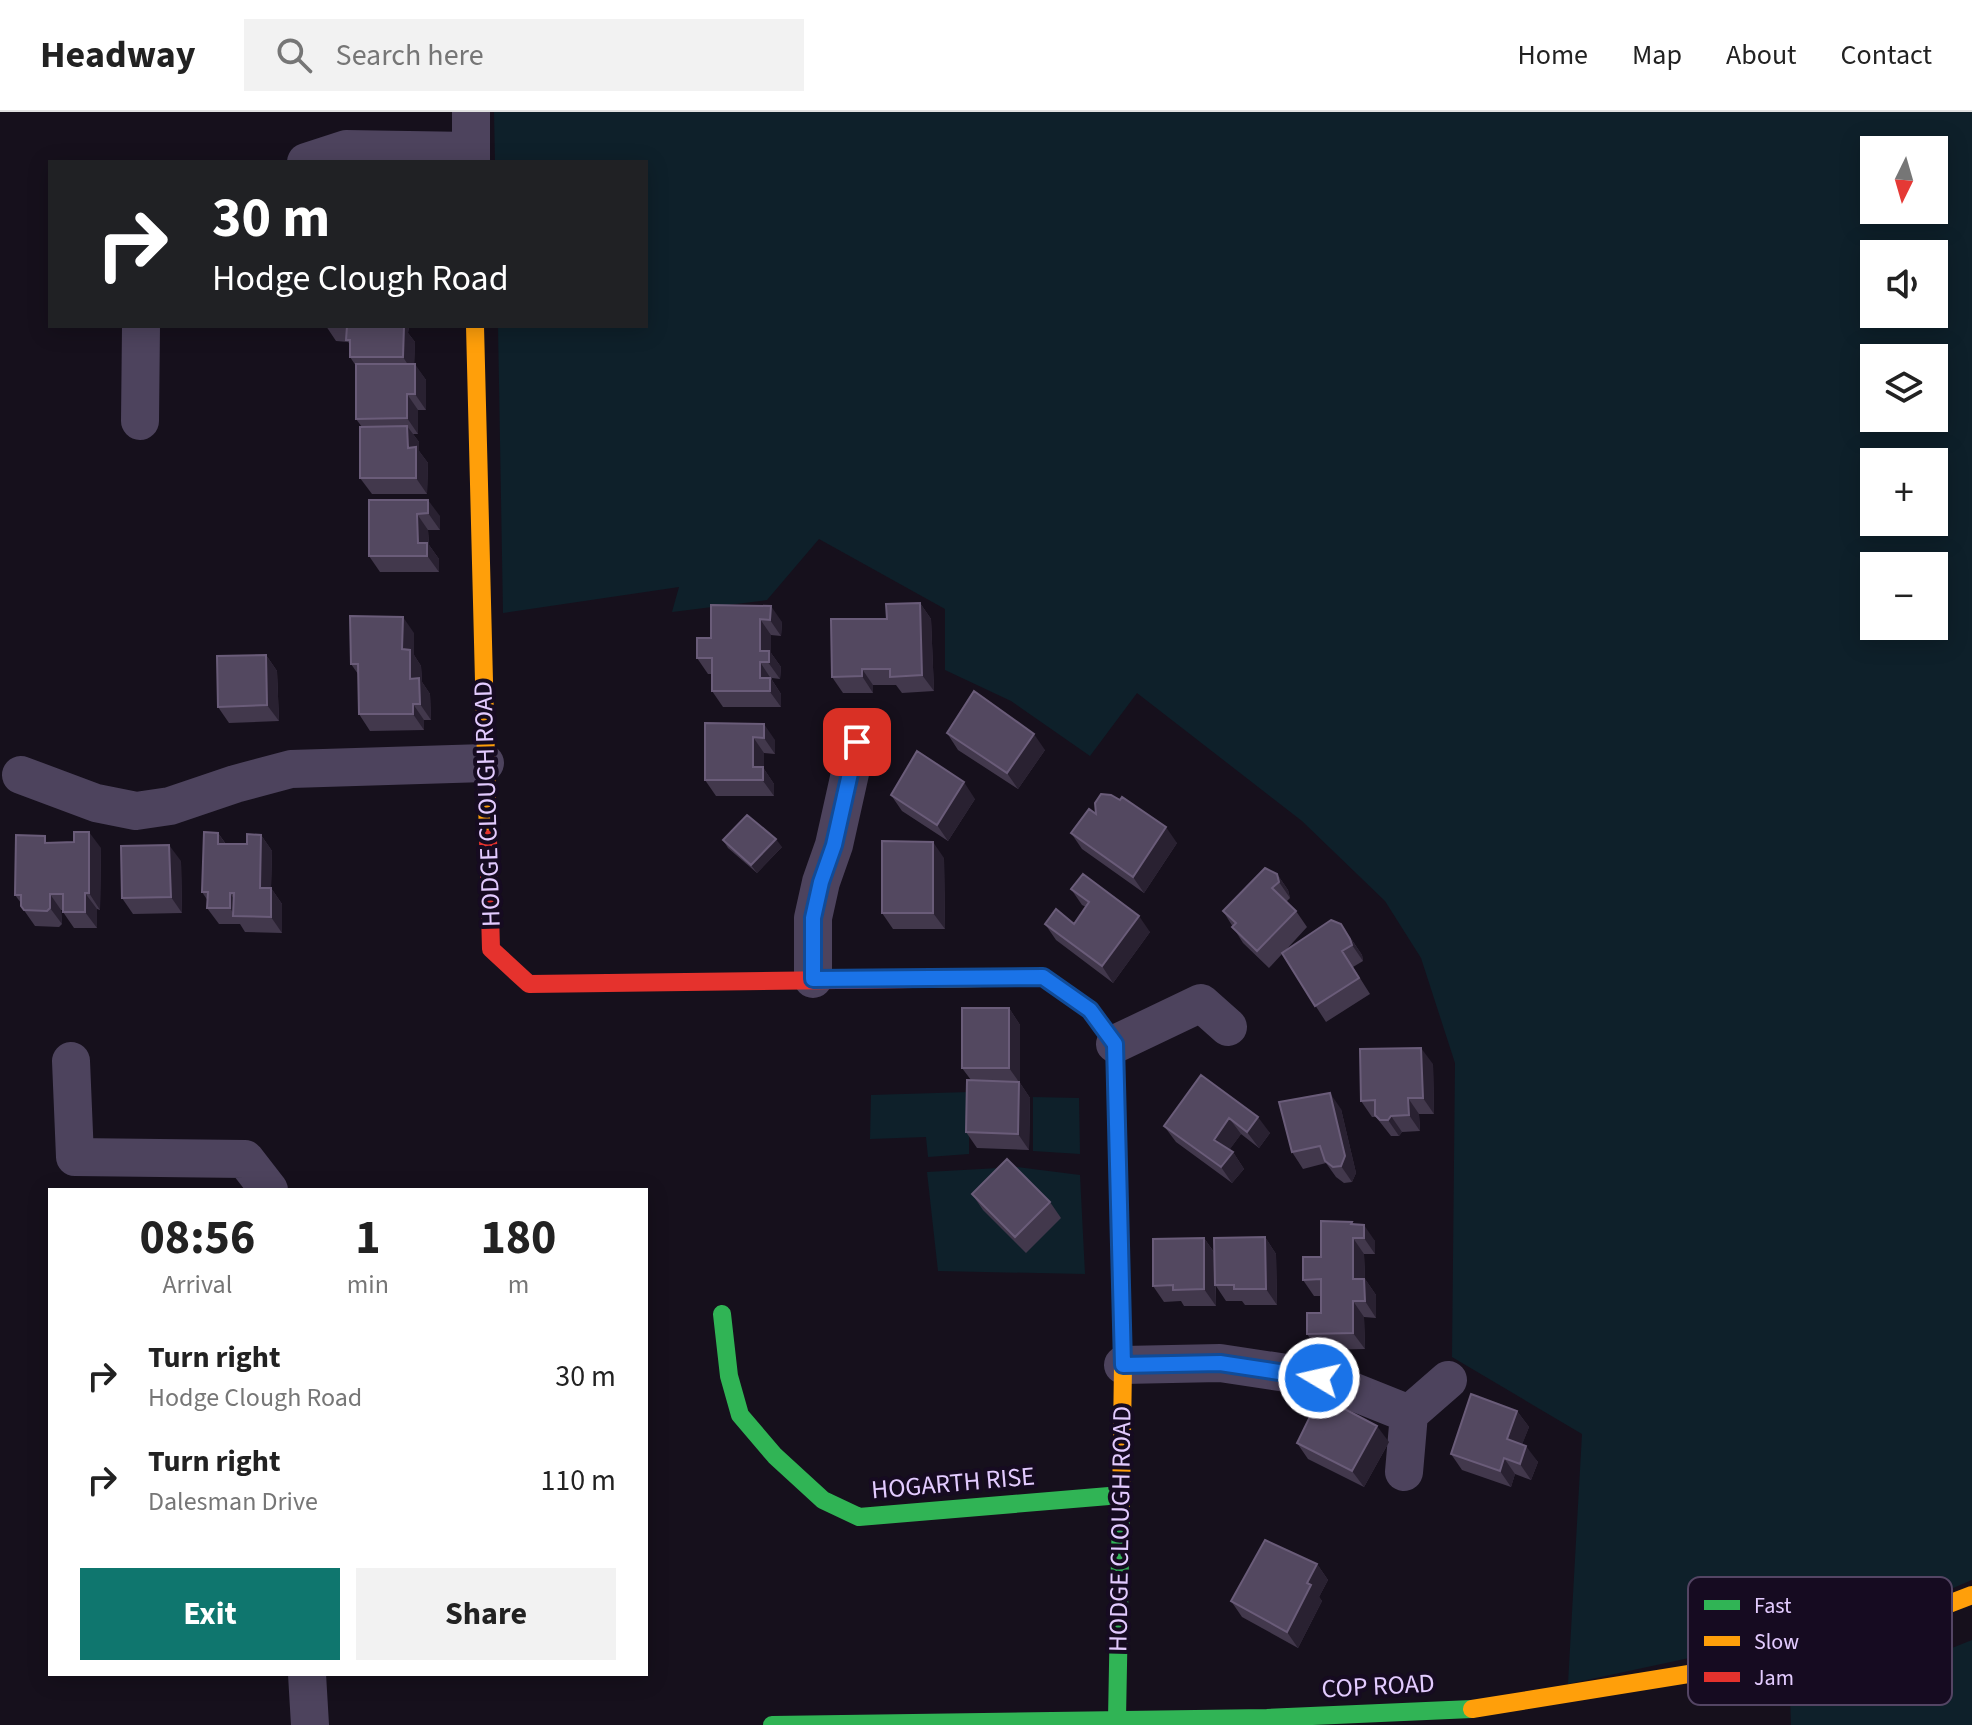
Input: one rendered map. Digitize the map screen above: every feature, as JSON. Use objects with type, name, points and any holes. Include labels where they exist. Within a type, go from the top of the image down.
[{"type":"street","points":[[312,160],[346,149],[471,156],[471,112]]},
{"type":"street","points":[[140,421],[141,328]]},
{"type":"street","name":"HODGE CLOUGH ROAD","points":[[475,328],[491,949],[529,984],[1043,977],[1090,1010],[1115,1044],[1123,1365],[1117,1719]]},
{"type":"street","points":[[813,979],[813,918],[834,845],[857,742]]},
{"type":"street","points":[[21,775],[96,803],[136,811],[170,806],[291,769],[485,763]]},
{"type":"street","points":[[1115,1044],[1201,1003],[1228,1027]]},
{"type":"street","points":[[71,1061],[75,1157],[245,1159],[267,1188]]},
{"type":"street","name":"HOGARTH RISE","points":[[722,1314],[729,1376],[740,1415],[775,1456],[823,1500],[859,1517],[1121,1495]]},
{"type":"street","points":[[1123,1365],[1220,1363],[1319,1378],[1409,1414]]},
{"type":"street","points":[[1404,1472],[1409,1414],[1448,1380]]},
{"type":"street","name":"COP ROAD","points":[[1952,1603],[1972,1595]]},
{"type":"street","name":"COP ROAD","points":[[772,1725],[1117,1719],[1267,1721],[1485,1708],[1688,1674]]},
{"type":"street","points":[[307,1676],[310,1725]]},
{"type":"shaded area","points":[[494,112],[1972,112],[1972,1580],[1952,1589],[1952,1577],[1688,1577],[1688,1658],[1568,1684],[1582,1434],[1452,1357],[1455,1063],[1421,958],[1385,901],[1302,821],[1137,693],[1090,756],[1011,701],[945,670],[945,609],[819,539],[767,600],[672,612],[679,587],[503,613],[498,328],[648,328],[648,160],[495,160]]},
{"type":"shaded area","points":[[969,1092],[969,1154],[928,1157],[926,1137],[870,1139],[871,1095]]},
{"type":"shaded area","points":[[1033,1097],[1079,1098],[1080,1154],[1033,1151]]},
{"type":"shaded area","points":[[1017,1167],[1080,1175],[1085,1274],[938,1271],[927,1172]]},
{"type":"shaded area","points":[[1972,1640],[1972,1725],[1791,1725],[1790,1705],[1952,1705],[1952,1648]]},
{"type":"building","points":[[347,328],[404,328],[403,357],[350,357],[350,340],[346,340]]},
{"type":"building","points":[[356,364],[415,364],[415,394],[407,394],[407,418],[356,419]]},
{"type":"building","points":[[407,426],[408,448],[416,447],[416,478],[360,478],[360,427]]},
{"type":"building","points":[[369,500],[428,500],[428,513],[417,514],[418,543],[427,543],[427,556],[369,556]]},
{"type":"building","points":[[920,603],[922,675],[890,677],[890,669],[862,669],[862,676],[832,677],[831,619],[887,619],[886,604]]},
{"type":"building","points":[[711,605],[771,606],[770,620],[760,619],[760,651],[769,651],[769,662],[760,662],[760,678],[770,678],[770,691],[712,691],[712,658],[697,658],[697,638],[711,638]]},
{"type":"building","points":[[350,616],[403,617],[402,649],[410,650],[410,679],[419,678],[420,704],[413,704],[413,714],[359,714],[358,664],[351,664]]},
{"type":"building","points":[[266,655],[267,705],[218,707],[217,656]]},
{"type":"building","points":[[974,691],[1034,734],[1007,773],[947,733]]},
{"type":"building","points":[[705,723],[764,724],[764,738],[753,737],[753,767],[763,767],[763,780],[705,780]]},
{"type":"building","points":[[917,751],[964,782],[937,825],[891,795]]},
{"type":"building","points":[[1101,794],[1120,800],[1122,797],[1166,827],[1133,877],[1071,833],[1089,809],[1096,814],[1095,803]]},
{"type":"building","points":[[747,815],[776,839],[751,865],[723,840]]},
{"type":"building","points":[[74,832],[89,832],[89,893],[85,893],[85,912],[63,912],[63,894],[50,894],[50,908],[47,911],[24,910],[21,895],[15,895],[16,835],[45,836],[45,843],[74,842]]},
{"type":"building","points":[[204,832],[218,833],[218,844],[247,844],[247,834],[261,835],[260,888],[271,888],[271,917],[233,916],[234,893],[230,893],[230,908],[207,908],[208,892],[202,892]]},
{"type":"building","points":[[882,841],[933,842],[933,913],[882,913]]},
{"type":"building","points":[[169,845],[171,897],[122,898],[121,846]]},
{"type":"building","points":[[1265,868],[1277,874],[1279,882],[1272,888],[1296,911],[1257,951],[1232,927],[1236,923],[1223,911]]},
{"type":"building","points":[[1083,874],[1139,916],[1102,966],[1045,924],[1056,909],[1074,924],[1089,902],[1071,889]]},
{"type":"building","points":[[1331,920],[1341,924],[1350,939],[1352,945],[1342,951],[1359,978],[1315,1006],[1282,953]]},
{"type":"building","points":[[962,1008],[1009,1008],[1009,1068],[962,1068]]},
{"type":"building","points":[[1421,1048],[1423,1098],[1408,1098],[1409,1115],[1380,1120],[1375,1115],[1375,1100],[1361,1101],[1360,1049]]},
{"type":"building","points":[[1201,1075],[1258,1117],[1247,1132],[1229,1118],[1214,1140],[1233,1152],[1221,1167],[1164,1126]]},
{"type":"building","points":[[967,1080],[1019,1082],[1018,1134],[966,1132]]},
{"type":"building","points":[[1330,1093],[1345,1156],[1341,1166],[1333,1167],[1325,1161],[1320,1146],[1292,1152],[1279,1102]]},
{"type":"building","points":[[1007,1159],[1050,1202],[1015,1237],[972,1194]]},
{"type":"building","points":[[1321,1221],[1364,1225],[1364,1238],[1353,1238],[1353,1279],[1364,1279],[1365,1301],[1353,1301],[1353,1333],[1307,1334],[1307,1313],[1321,1313],[1321,1279],[1303,1280],[1303,1257],[1321,1257]]},
{"type":"building","points":[[1265,1237],[1266,1289],[1234,1289],[1234,1285],[1215,1285],[1214,1238]]},
{"type":"building","points":[[1204,1238],[1204,1289],[1173,1290],[1173,1285],[1153,1286],[1153,1239]]},
{"type":"building","points":[[1471,1394],[1517,1411],[1507,1439],[1526,1446],[1520,1464],[1504,1458],[1500,1471],[1451,1454]]},
{"type":"building","points":[[1320,1396],[1377,1426],[1352,1471],[1297,1443]]},
{"type":"building","points":[[1265,1540],[1317,1564],[1307,1583],[1311,1585],[1287,1632],[1231,1601]]},
{"type":"traffic: fast","points":[[722,1314],[729,1376],[740,1415],[775,1456],[823,1500],[859,1517],[1121,1495]]},
{"type":"traffic: fast","points":[[1117,1719],[1121,1505]]},
{"type":"traffic: fast","points":[[772,1725],[1267,1718],[1472,1709]]},
{"type":"traffic: slow","points":[[475,328],[488,839]]},
{"type":"traffic: slow","points":[[913,979],[1043,977],[1090,1010],[1115,1044],[1123,1365],[1121,1505]]},
{"type":"traffic: slow","points":[[1952,1603],[1972,1595]]},
{"type":"traffic: slow","points":[[1472,1709],[1688,1674]]},
{"type":"traffic: jam","points":[[488,839],[491,949],[529,984],[913,979]]},
{"type":"route","points":[[857,742],[834,845],[813,918],[813,979],[1043,977],[1090,1010],[1115,1044],[1123,1365],[1220,1363],[1319,1378]]}]
